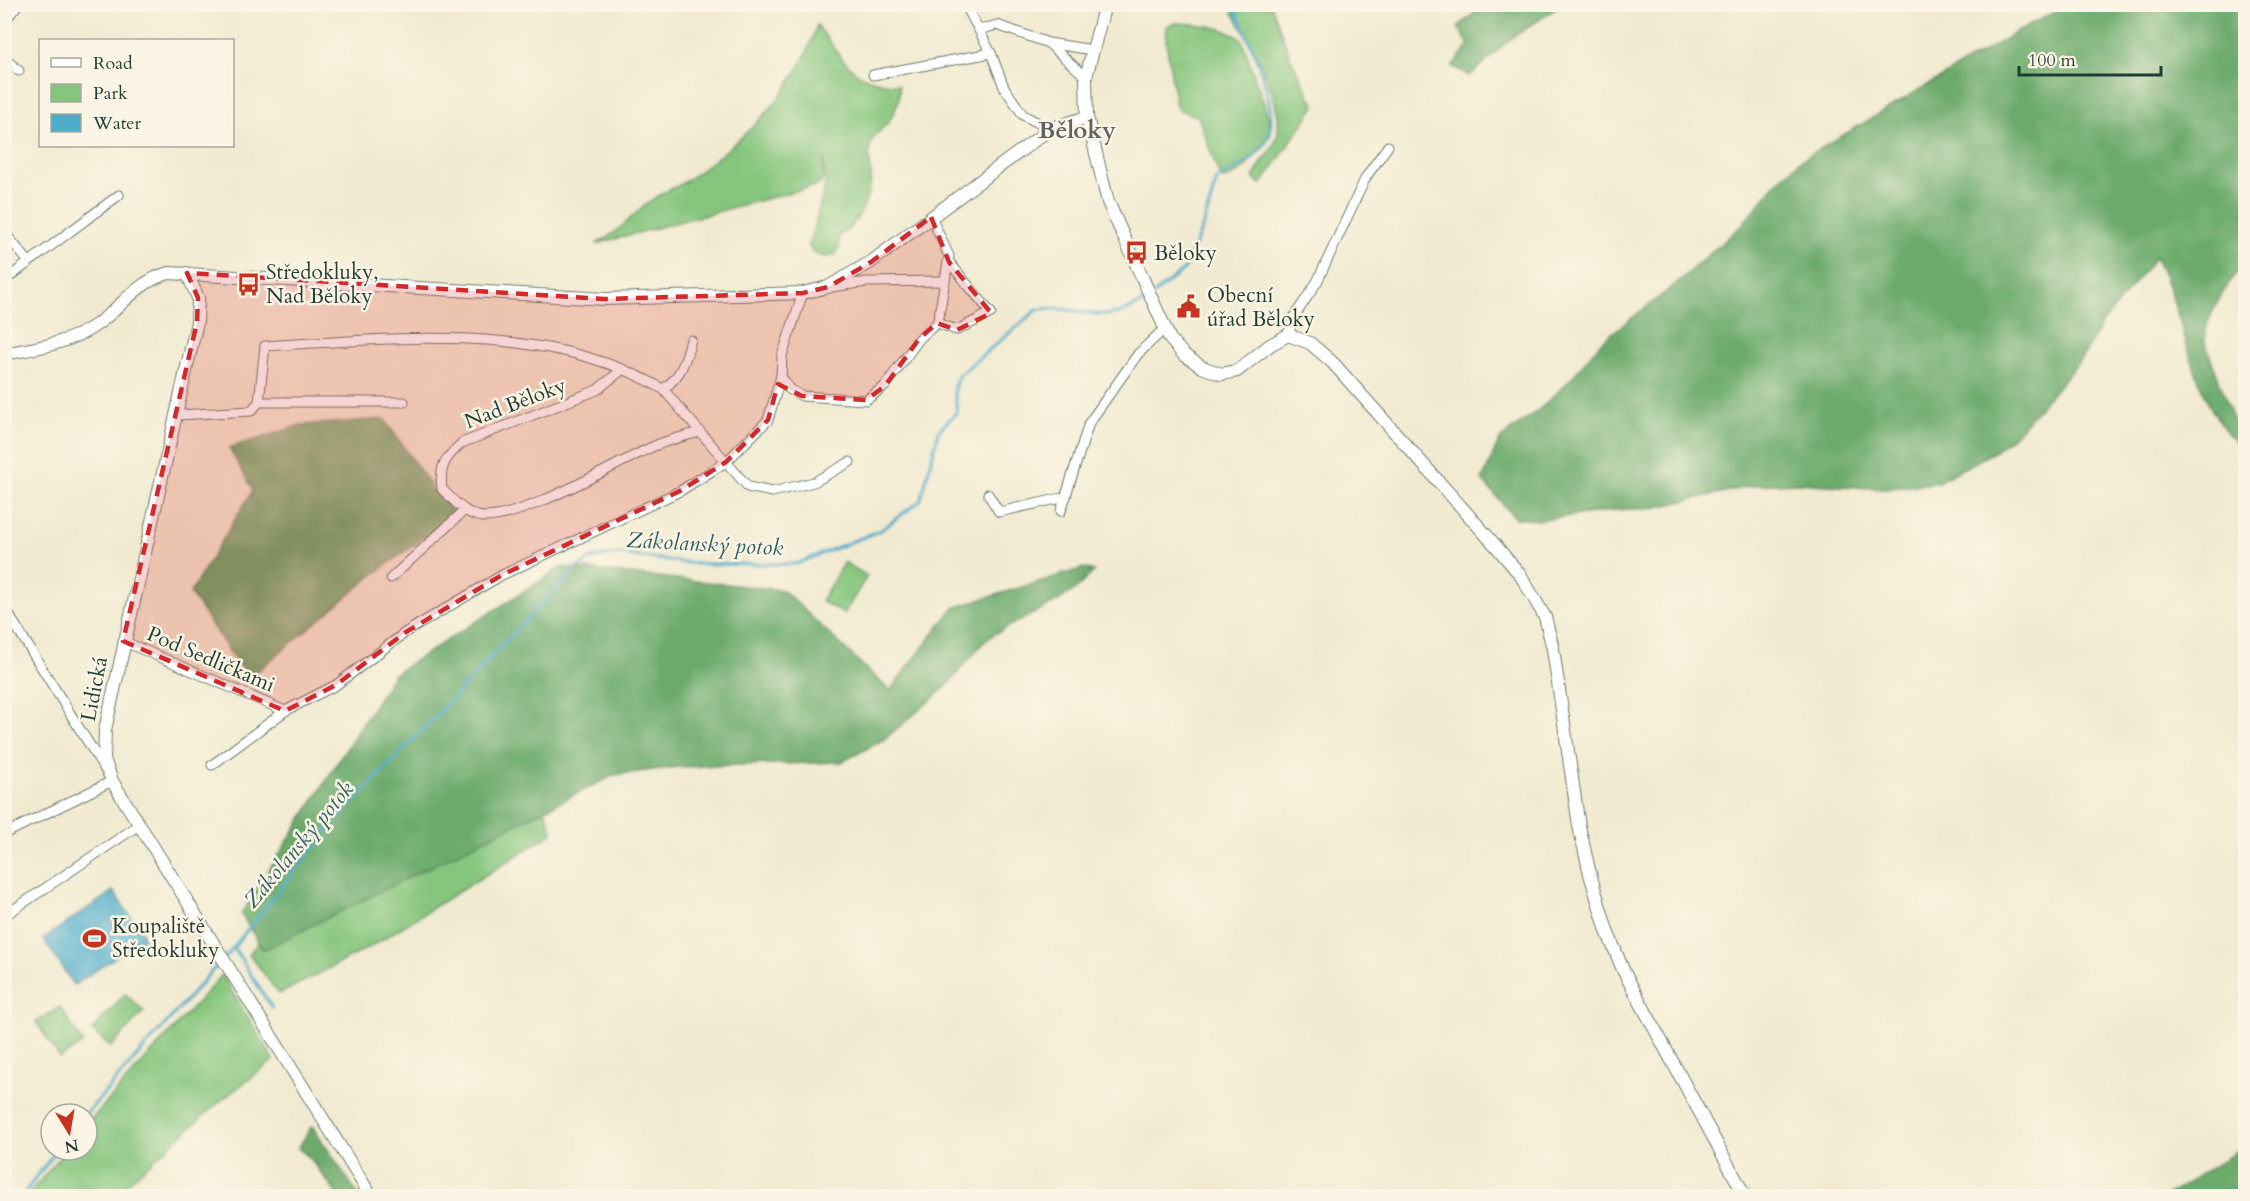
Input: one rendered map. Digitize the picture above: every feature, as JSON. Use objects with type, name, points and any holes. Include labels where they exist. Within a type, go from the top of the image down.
[{"type":"street","points":[[4,22],[18,4]]},
{"type":"street","points":[[965,4],[992,53],[1004,87],[1023,115],[1050,129]]},
{"type":"street","points":[[1105,4],[1086,77],[1087,117],[1108,202],[1164,328],[1184,355],[1202,367],[1221,374],[1237,372],[1270,345],[1288,335],[1294,317],[1317,282],[1366,177],[1388,146]]},
{"type":"street","points":[[979,30],[997,25],[1048,43],[1093,50]]},
{"type":"street","points":[[1048,43],[1086,77]]},
{"type":"street","points":[[873,75],[992,53]]},
{"type":"street","points":[[4,58],[19,71]]},
{"type":"street","points":[[828,287],[871,262],[1050,129],[1087,117]]},
{"type":"street","points":[[4,281],[119,195]]},
{"type":"street","points":[[781,376],[789,389],[802,396],[866,400],[885,386],[919,339],[937,323],[949,262],[946,248],[931,217]]},
{"type":"street","points":[[4,232],[28,261]]},
{"type":"street","points":[[937,323],[957,330],[991,313],[949,262]]},
{"type":"street","points":[[4,354],[76,337],[95,326],[156,277],[187,273],[605,299],[803,293],[867,282],[945,281]]},
{"type":"street","name":"Lidická","points":[[187,273],[195,287],[198,307],[177,415],[123,641],[103,742],[104,759],[112,781],[371,1197]]},
{"type":"street","points":[[726,462],[768,420],[781,376],[782,356],[803,293]]},
{"type":"street","points":[[1061,511],[1089,423],[1138,354],[1164,328]]},
{"type":"street","points":[[1288,335],[1311,343],[1333,363],[1496,546],[1521,576],[1539,605],[1545,617],[1553,649],[1579,826],[1607,932],[1624,972],[1745,1197]]},
{"type":"street","name":"Nad Běloky","points":[[259,402],[265,346],[392,340],[479,340],[583,354],[623,369],[663,389],[748,487],[772,492],[814,482],[850,462]]},
{"type":"street","points":[[663,389],[673,382],[683,370],[691,340]]},
{"type":"street","name":"Nad Běloky","points":[[623,369],[597,390],[462,443],[445,458],[440,472],[442,489],[465,510],[481,517],[500,516],[550,497],[655,445],[700,432]]},
{"type":"street","points":[[177,415],[244,413],[251,411],[259,402],[404,402]]},
{"type":"street","name":"Pod Sedličkami","points":[[212,765],[285,711],[336,685],[406,632],[502,575],[680,491],[726,462]]},
{"type":"street","points":[[988,494],[999,512],[1066,497]]},
{"type":"street","points":[[391,578],[465,510]]},
{"type":"street","points":[[4,607],[112,781],[4,834]]},
{"type":"street","name":"Pod Sedličkami","points":[[123,641],[285,711]]},
{"type":"street","points":[[4,916],[140,825]]},
{"type":"highlighted area","points":[[931,217],[949,262],[991,313],[957,330],[937,323],[919,339],[885,386],[866,400],[802,396],[778,384],[768,420],[726,462],[680,491],[502,575],[406,632],[336,685],[285,711],[123,641],[197,322],[198,298],[187,273],[605,299],[803,293],[828,287],[871,262]]},
{"type":"green space","points":[[2069,4],[2245,5],[2245,259],[2217,302],[2208,322],[2204,339],[2235,424],[2241,448],[2223,428],[2199,382],[2175,306],[2155,257],[2100,326],[2083,357],[2018,432],[1994,452],[1936,483],[1884,489],[1798,483],[1756,485],[1649,509],[1625,509],[1539,520],[1515,518],[1482,480],[1500,439],[1542,407],[1569,381],[1602,341],[1672,287],[1741,226],[1776,183],[1801,160],[2017,32]]},
{"type":"green space","points":[[1235,5],[1272,7],[1291,59],[1315,106],[1261,185],[1253,178],[1275,142],[1278,129],[1277,113],[1266,76],[1233,13]]},
{"type":"green space","points":[[1484,5],[1562,5],[1513,37],[1469,76],[1452,66],[1469,45],[1458,27]]},
{"type":"green space","points":[[1175,23],[1219,28],[1242,40],[1269,119],[1271,134],[1245,167],[1231,177],[1223,179],[1219,175],[1198,116],[1179,110],[1176,106],[1166,41],[1167,26]]},
{"type":"green space","points":[[817,25],[842,59],[858,74],[882,83],[899,85],[897,106],[893,116],[870,145],[871,182],[866,200],[852,225],[839,236],[839,247],[835,255],[820,256],[809,246],[825,187],[824,157],[822,182],[818,185],[596,244],[619,229],[650,201],[685,181],[711,162],[750,130],[783,93],[808,50]]},
{"type":"green space","points":[[384,419],[436,493],[459,512],[373,575],[248,679],[190,593],[253,490],[229,448],[301,425]]},
{"type":"green space","points":[[844,562],[867,576],[844,614],[821,601]]},
{"type":"green space","points":[[562,567],[783,590],[890,691],[953,608],[1084,568],[1094,571],[1076,589],[1058,601],[994,634],[981,645],[946,687],[903,724],[883,740],[842,762],[678,767],[614,775],[263,950],[241,914],[394,674]]},
{"type":"green space","points":[[534,778],[553,833],[370,947],[279,994],[249,954],[296,895]]},
{"type":"green space","points":[[222,975],[274,1060],[218,1103],[113,1196],[27,1196],[56,1162],[99,1162],[99,1111]]},
{"type":"green space","points":[[125,994],[144,1011],[111,1047],[92,1030]]},
{"type":"green space","points":[[60,1007],[83,1043],[60,1058],[36,1022]]},
{"type":"green space","points":[[312,1126],[359,1196],[338,1196],[310,1158],[298,1148]]},
{"type":"green space","points":[[2245,1146],[2245,1196],[2167,1196]]},
{"type":"water","name":"Koupaliště Středokluky","points":[[113,891],[145,937],[74,985],[43,939]]},
{"type":"waterway","name":"Zákolanský potok","points":[[1154,294],[1185,269],[1204,223],[1217,179],[1250,160],[1265,144],[1270,130],[1271,114],[1262,74],[1233,4]]},
{"type":"waterway","name":"Zákolanský potok","points":[[225,958],[329,828],[574,570],[592,558],[619,554],[698,564],[796,564],[881,530],[921,500],[939,430],[957,412],[954,387],[959,375],[1037,310],[1058,309],[1109,314],[1127,311],[1149,299]]},
{"type":"waterway","points":[[234,948],[272,1008]]},
{"type":"waterway","name":"Zákolanský potok","points":[[97,1102],[220,962]]},
{"type":"waterway","name":"Zákolanský potok","points":[[22,1196],[48,1162]]},
{"type":"place","name":"Běloky","points":[[1136,253]]},
{"type":"place","name":"Středokluky, Nad Běloky","points":[[248,284]]},
{"type":"place","name":"Obecní úřad Běloky","points":[[1189,307]]},
{"type":"place","name":"Koupaliště Středokluky","points":[[94,938]]},
{"type":"district","name":"Běloky","points":[[1077,130]]}]
